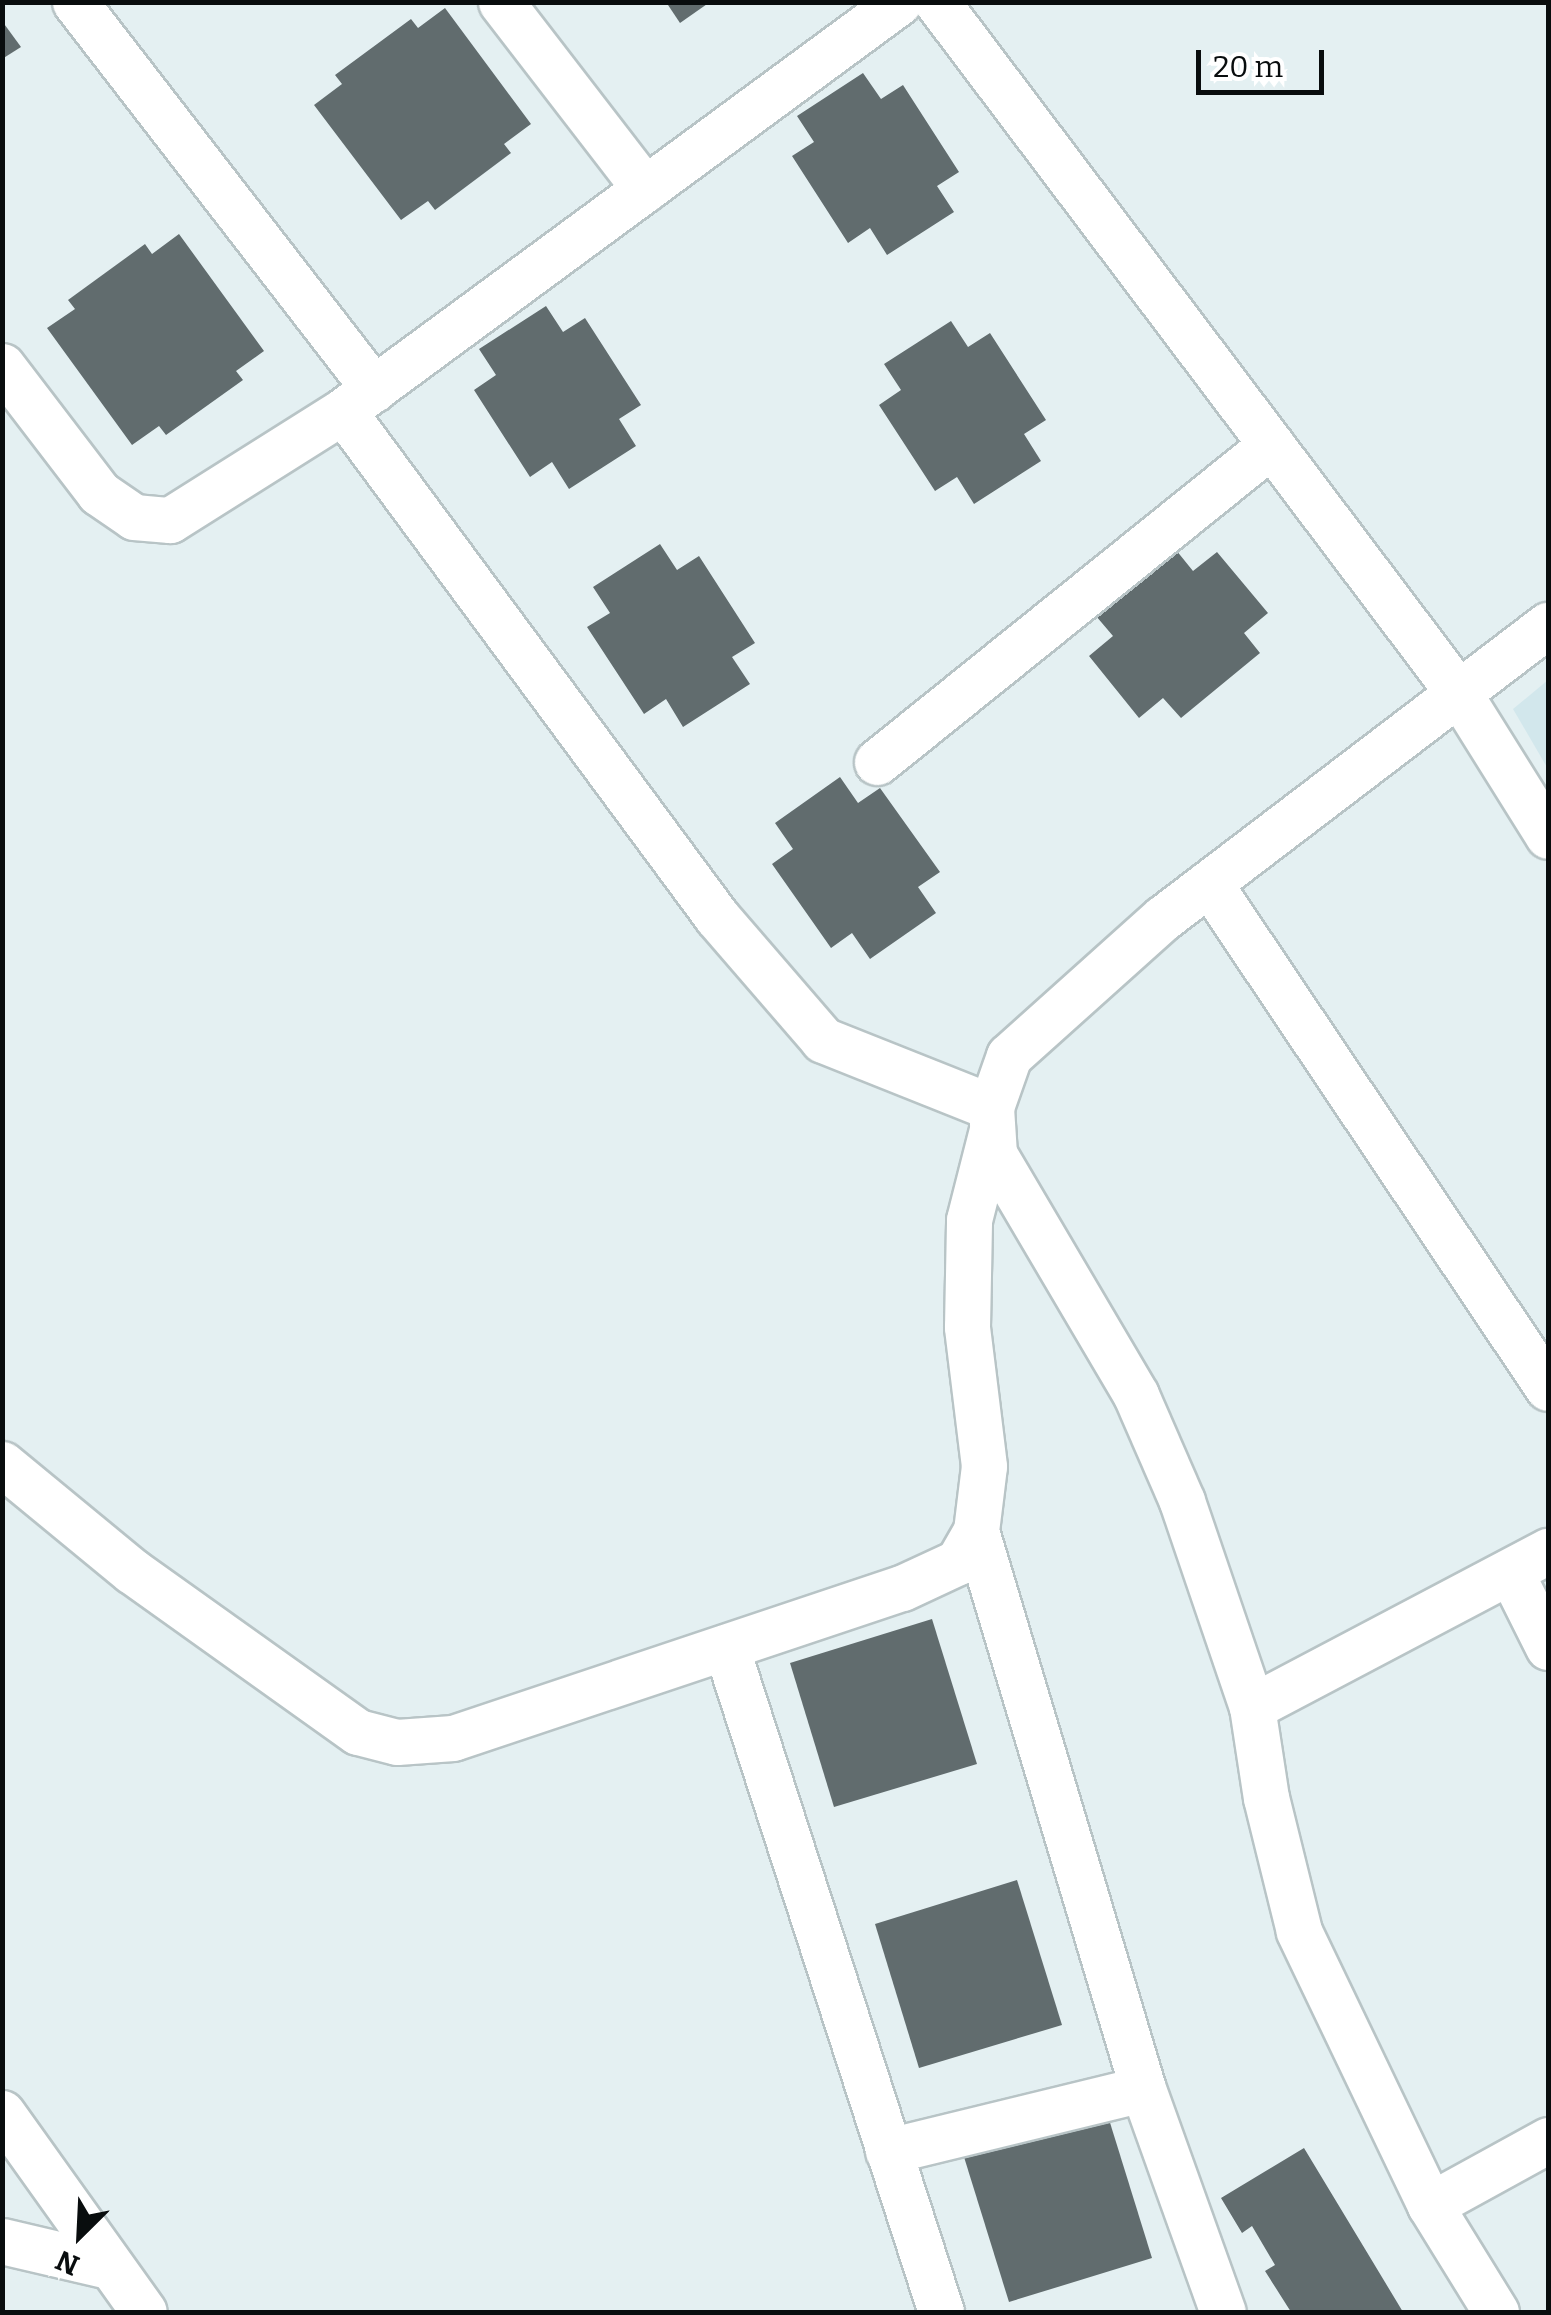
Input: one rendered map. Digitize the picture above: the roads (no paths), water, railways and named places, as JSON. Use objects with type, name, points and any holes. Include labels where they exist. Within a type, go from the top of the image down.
[{"type":"street","points":[[75,2],[358,400],[717,917],[823,1040],[992,1118]]},
{"type":"street","points":[[501,2],[646,189]]},
{"type":"street","points":[[2,366],[99,494],[134,517],[170,520],[358,400],[899,2]]},
{"type":"street","points":[[937,2],[1460,695],[1548,836]]},
{"type":"street","points":[[877,762],[1271,445]]},
{"type":"street","points":[[1223,2312],[1143,2089],[976,1532],[984,1466],[967,1328],[969,1220],[1009,1056],[1209,883],[1548,625]]},
{"type":"street","points":[[1209,883],[1548,1388]]},
{"type":"street","points":[[992,1118],[994,1154],[1136,1395],[1182,1501],[1252,1707],[1299,1931],[1430,2204],[1496,2312]]},
{"type":"street","points":[[2,1464],[132,1572],[358,1732],[397,1742],[453,1738],[726,1648],[944,1569],[958,1562],[976,1532]]},
{"type":"street","points":[[1252,1707],[1530,1562],[1548,1646]]},
{"type":"street","points":[[726,1648],[942,2312]]},
{"type":"street","points":[[888,2151],[1143,2089]]},
{"type":"street","points":[[2,2112],[144,2312]]},
{"type":"street","points":[[1430,2204],[1548,2140]]},
{"type":"street","points":[[2,2241],[109,2266]]}]
